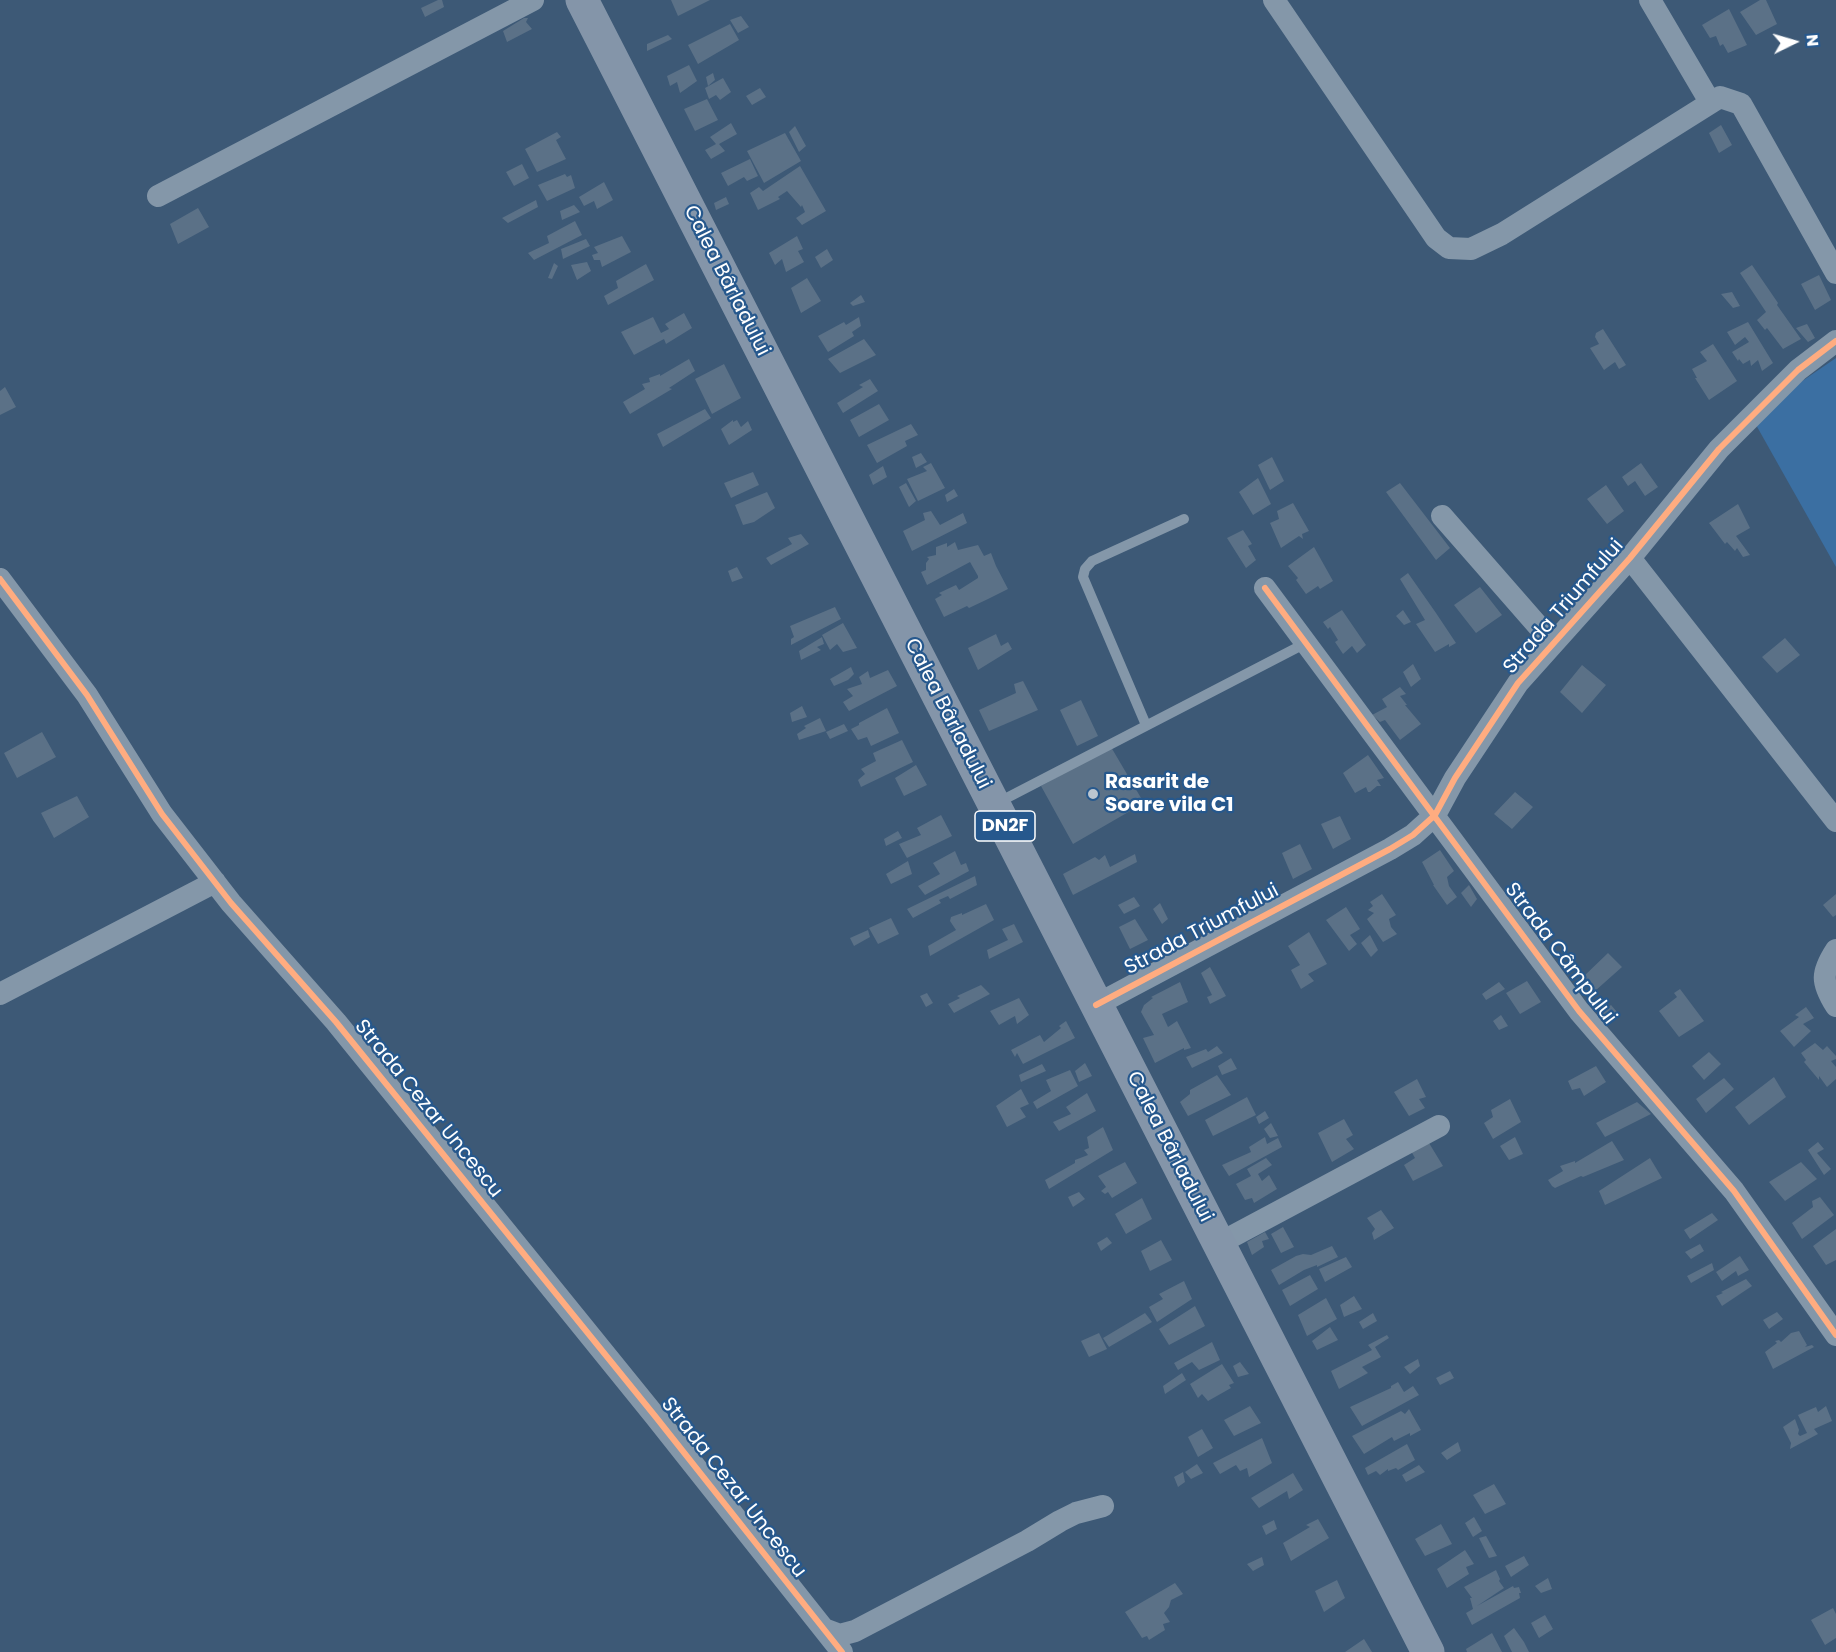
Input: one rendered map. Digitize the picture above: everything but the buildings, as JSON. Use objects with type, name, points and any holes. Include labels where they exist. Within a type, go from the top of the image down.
[{"type":"main road","name":"Calea Bârladului","points":[[582,0],[1428,1652]]},
{"type":"street","points":[[158,196],[533,0]]},
{"type":"street","points":[[1274,0],[1436,238],[1449,248],[1472,249],[1502,234],[1720,97],[1741,104],[1836,273]]},
{"type":"street","points":[[1650,0],[1710,102]]},
{"type":"street","name":"Strada Triumfului","points":[[1096,1005],[1413,835],[1435,815],[1455,778],[1518,683],[1630,558],[1719,448],[1798,370],[1836,341]]},
{"type":"street","points":[[1442,516],[1553,643]]},
{"type":"street","points":[[1630,558],[1836,821]]},
{"type":"street","name":"Strada Cezar Uncescu","points":[[0,579],[87,695],[162,814],[215,882],[344,1031],[842,1652]]},
{"type":"street","name":"Strada Câmpului","points":[[1265,588],[1579,1011],[1734,1191],[1836,1335]]},
{"type":"street","points":[[0,994],[215,882]]},
{"type":"street","points":[[1836,950],[1825,966],[1824,979],[1828,993],[1836,1006]]},
{"type":"street","points":[[1218,1244],[1439,1126]]},
{"type":"street","points":[[824,1629],[840,1635],[855,1631],[1028,1541],[1060,1521],[1076,1513],[1103,1506]]},
{"type":"lane","points":[[1146,725],[1083,577],[1085,569],[1092,561],[1184,519]]},
{"type":"lane","points":[[994,804],[1306,643]]},
{"type":"shaded area","points":[[1836,358],[1836,567],[1751,416]]},
{"type":"cycle path","points":[[1096,1005],[1413,835],[1435,815],[1455,778],[1518,683],[1630,558],[1719,449],[1798,370],[1836,341]]},
{"type":"cycle path","points":[[0,579],[87,695],[162,814],[231,903],[336,1022],[655,1416],[842,1652]]},
{"type":"cycle path","points":[[1265,588],[1579,1011],[1734,1191],[1836,1335]]},
{"type":"place","name":"Rasarit de Soare vila C1","points":[[1093,794]]}]
